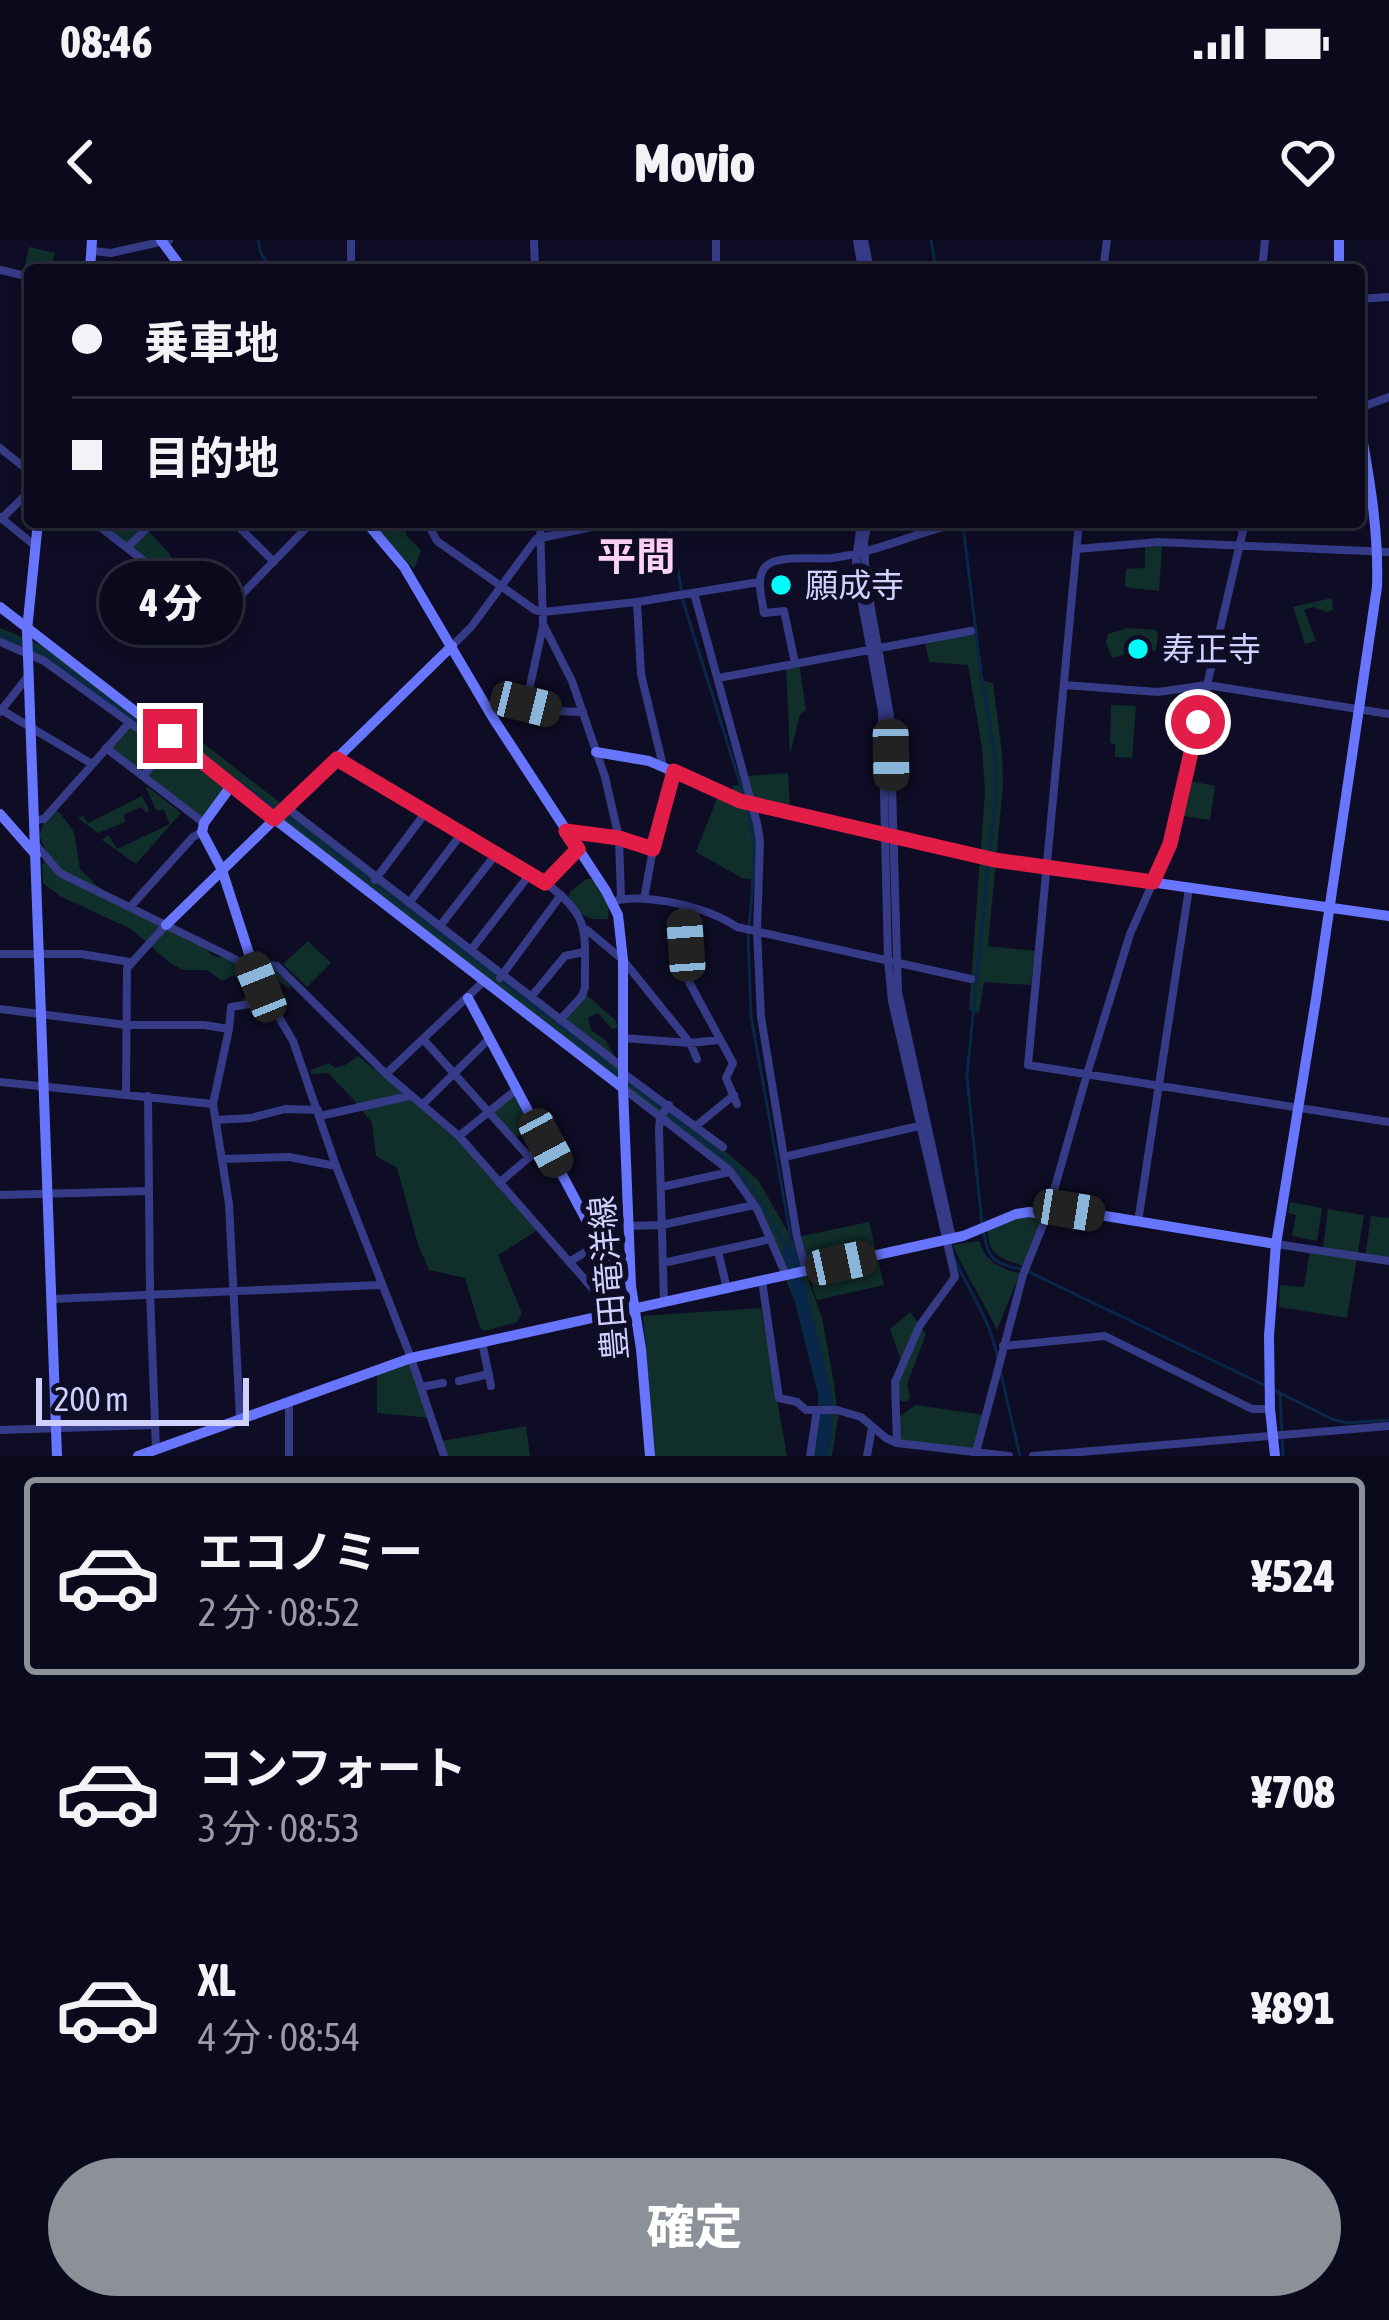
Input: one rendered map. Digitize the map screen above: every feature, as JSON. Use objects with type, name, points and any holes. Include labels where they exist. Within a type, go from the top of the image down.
[{"type":"street","points":[[92,245],[111,254],[165,241]]},
{"type":"street","points":[[0,448],[24,467]]},
{"type":"street","points":[[1275,1456],[1269,1336],[1276,1244],[1384,551],[1365,453]]},
{"type":"street","points":[[24,497],[1,518],[34,545]]},
{"type":"street","points":[[37,528],[27,630],[57,1456]]},
{"type":"street","points":[[102,528],[218,619],[307,528]]},
{"type":"street","points":[[128,548],[147,528]]},
{"type":"street","points":[[240,528],[274,562]]},
{"type":"street","name":"豊田竜洋線","points":[[371,528],[404,567],[493,718],[617,901],[623,960],[631,1286],[650,1456]]},
{"type":"street","points":[[430,528],[437,542],[543,612],[759,583]]},
{"type":"street","points":[[540,528],[543,624],[526,704],[583,712]]},
{"type":"street","points":[[126,1094],[127,968],[131,962],[472,626],[536,538],[585,528]]},
{"type":"street","points":[[864,528],[860,551],[882,711],[892,1001],[949,1240]]},
{"type":"street","points":[[795,663],[784,611],[764,613],[759,583],[764,568],[793,559],[829,558],[942,528]]},
{"type":"street","points":[[1079,528],[1028,1065],[1389,1122]]},
{"type":"street","points":[[975,1454],[1023,1275],[1047,1215],[1130,934],[1170,844],[1244,528]]},
{"type":"street","points":[[1077,549],[1158,542],[1384,551]]},
{"type":"street","points":[[694,593],[760,842],[761,1017],[806,1270]]},
{"type":"street","points":[[638,602],[640,674],[669,768],[644,899]]},
{"type":"street","points":[[0,607],[170,744],[232,786],[730,1172],[754,1205],[786,1276]]},
{"type":"street","points":[[543,624],[572,681],[614,811],[619,838],[617,901],[644,899],[703,910],[737,927],[971,979]]},
{"type":"street","points":[[718,678],[971,631]]},
{"type":"street","points":[[0,642],[44,662],[129,722],[170,744]]},
{"type":"street","points":[[29,675],[0,710],[92,764]]},
{"type":"street","points":[[1064,685],[1158,692],[1207,685],[1389,714]]},
{"type":"street","points":[[34,820],[44,819],[129,722]]},
{"type":"street","points":[[143,776],[170,744]]},
{"type":"street","points":[[106,748],[203,828],[222,870],[251,963],[292,1041],[444,1456]]},
{"type":"street","points":[[596,752],[669,768],[738,800],[995,860],[1389,916]]},
{"type":"street","points":[[337,759],[562,895],[598,941],[623,960],[690,1043],[698,1060]]},
{"type":"street","points":[[131,906],[203,828],[232,786]]},
{"type":"street","points":[[286,807],[723,1147]]},
{"type":"street","points":[[366,891],[426,812]]},
{"type":"street","points":[[0,814],[60,873],[239,961],[277,966],[386,1074],[459,1136],[600,1297],[603,1314]]},
{"type":"street","points":[[566,831],[619,838],[653,849]]},
{"type":"street","points":[[409,903],[462,833]]},
{"type":"street","points":[[545,883],[578,849]]},
{"type":"street","points":[[440,926],[496,854]]},
{"type":"street","points":[[470,950],[530,874]]},
{"type":"street","points":[[1138,1222],[1190,888]]},
{"type":"street","points":[[386,1074],[468,998],[502,975],[562,895]]},
{"type":"street","points":[[683,907],[689,982],[733,1063],[726,1078],[735,1100],[696,1126]]},
{"type":"street","points":[[560,1020],[585,987],[584,925]]},
{"type":"street","points":[[531,998],[565,956],[584,952]]},
{"type":"street","points":[[0,954],[81,954],[131,962]]},
{"type":"street","points":[[892,961],[956,1277],[920,1324],[895,1382],[897,1443]]},
{"type":"street","points":[[468,998],[616,1276],[631,1286]]},
{"type":"street","points":[[240,1419],[229,1204],[213,1104],[231,1007],[269,1001]]},
{"type":"street","points":[[0,1010],[126,1025],[229,1029]]},
{"type":"street","points":[[422,1105],[490,1038]]},
{"type":"street","points":[[623,1038],[690,1043],[720,1040]]},
{"type":"street","points":[[423,1039],[529,1157]]},
{"type":"street","points":[[0,1082],[213,1104]]},
{"type":"street","points":[[459,1136],[518,1088]]},
{"type":"street","points":[[148,1096],[156,1450]]},
{"type":"street","points":[[216,1120],[285,1109],[319,1113],[410,1096]]},
{"type":"street","points":[[664,1302],[660,1117],[669,1105]]},
{"type":"street","points":[[784,1157],[919,1126]]},
{"type":"street","points":[[499,1183],[546,1143]]},
{"type":"street","points":[[222,1159],[289,1157],[336,1166]]},
{"type":"street","points":[[661,1186],[730,1172]]},
{"type":"street","points":[[0,1195],[148,1191]]},
{"type":"street","points":[[628,1226],[662,1225],[754,1205]]},
{"type":"street","points":[[138,1456],[410,1358],[949,1240],[1016,1214],[1069,1210],[1389,1261]]},
{"type":"street","points":[[663,1263],[771,1239]]},
{"type":"street","points":[[569,1262],[599,1244]]},
{"type":"street","points":[[718,1251],[727,1288]]},
{"type":"street","points":[[762,1281],[779,1398],[797,1402],[806,1410],[838,1410],[861,1417],[897,1443],[1009,1456]]},
{"type":"street","points":[[52,1299],[380,1285]]},
{"type":"street","points":[[1003,1346],[1105,1336],[1252,1409],[1270,1409]]},
{"type":"street","points":[[481,1341],[491,1386]]},
{"type":"street","points":[[459,1381],[489,1375]]},
{"type":"street","points":[[421,1387],[443,1383]]},
{"type":"street","points":[[289,1402],[289,1456]]},
{"type":"street","points":[[810,1456],[818,1410]]},
{"type":"street","points":[[0,1430],[155,1425]]},
{"type":"street","points":[[867,1456],[872,1426]]},
{"type":"street","points":[[1033,1456],[1389,1426]]},
{"type":"green space","points":[[29,247],[55,253],[52,264],[25,264]]},
{"type":"green space","points":[[102,528],[146,528],[184,576],[216,566],[190,593]]},
{"type":"green space","points":[[376,528],[405,528],[421,550],[414,569]]},
{"type":"green space","points":[[1162,546],[1159,591],[1125,587],[1126,569],[1145,568],[1145,547]]},
{"type":"green space","points":[[1332,598],[1333,610],[1304,610],[1316,641],[1305,644],[1293,607]]},
{"type":"green space","points":[[0,628],[41,645],[162,731],[199,740],[567,1025],[566,1018],[586,994],[616,1021],[618,1028],[612,1029],[598,1013],[588,1018],[591,1030],[605,1040],[615,1057],[602,1052],[758,1180],[797,1248],[822,1318],[834,1383],[838,1417],[832,1456],[811,1456],[819,1396],[807,1333],[765,1225],[727,1169],[232,787],[204,823],[110,748],[129,726],[44,661],[0,642]]},
{"type":"green space","points":[[1128,628],[1156,630],[1156,650],[1135,636],[1126,654],[1112,658],[1108,634]]},
{"type":"green space","points":[[971,631],[976,636],[980,680],[993,683],[1002,753],[988,946],[1035,951],[1031,985],[984,982],[979,1013],[969,1010],[985,791],[982,748],[968,665],[929,662],[925,642]]},
{"type":"green space","points":[[799,663],[806,710],[800,714],[790,754],[786,665]]},
{"type":"green space","points":[[1111,705],[1136,706],[1132,758],[1115,757],[1115,744],[1110,743]]},
{"type":"green space","points":[[788,773],[790,812],[753,802],[760,841],[758,880],[742,878],[696,852],[719,793],[734,793],[732,786],[747,784],[746,776]]},
{"type":"green space","points":[[1185,780],[1215,786],[1210,820],[1176,815]]},
{"type":"green space","points":[[148,787],[181,813],[136,864],[102,840],[108,835],[117,849],[170,824],[164,810],[156,810]]},
{"type":"green space","points":[[142,796],[149,810],[146,813],[142,807],[124,814],[125,822],[98,833],[78,818],[83,816],[88,823]]},
{"type":"green space","points":[[54,810],[74,832],[80,869],[117,905],[139,910],[199,941],[213,956],[273,966],[291,987],[264,973],[258,984],[267,1000],[240,1003],[248,994],[234,975],[222,981],[207,970],[183,970],[131,929],[60,896],[43,883],[42,866],[48,856],[39,835]]},
{"type":"green space","points":[[587,879],[598,879],[609,904],[608,919],[585,916],[568,897]]},
{"type":"green space","points":[[308,941],[331,963],[307,987],[283,964]]},
{"type":"green space","points":[[358,1056],[459,1136],[527,1215],[536,1231],[498,1255],[522,1313],[517,1322],[485,1331],[480,1328],[465,1278],[429,1270],[397,1168],[376,1156],[372,1123],[328,1073],[311,1074],[329,1063],[335,1068]]},
{"type":"green space","points":[[518,1088],[535,1121],[514,1140],[491,1110]]},
{"type":"green space","points":[[1290,1202],[1322,1208],[1317,1241],[1292,1236],[1296,1215],[1288,1213]]},
{"type":"green space","points":[[1328,1209],[1364,1215],[1347,1318],[1279,1307],[1280,1285],[1304,1287],[1310,1249],[1323,1248]]},
{"type":"green space","points":[[1371,1216],[1389,1218],[1389,1261],[1365,1258]]},
{"type":"green space","points":[[1021,1217],[1043,1219],[1026,1267],[999,1256],[988,1239],[988,1230]]},
{"type":"green space","points":[[869,1222],[884,1285],[817,1300],[797,1237]]},
{"type":"green space","points":[[979,1241],[995,1263],[1020,1273],[997,1330],[953,1245]]},
{"type":"green space","points":[[761,1308],[787,1456],[655,1456],[643,1316]]},
{"type":"green space","points":[[910,1312],[926,1334],[907,1384],[907,1402],[894,1399],[902,1364],[890,1329]]},
{"type":"green space","points":[[411,1358],[431,1418],[377,1413],[377,1369]]},
{"type":"green space","points":[[915,1405],[985,1415],[977,1450],[897,1443],[898,1418]]},
{"type":"green space","points":[[526,1426],[530,1456],[448,1456],[442,1441]]},
{"type":"waterway","points":[[258,240],[268,264]]},
{"type":"waterway","points":[[931,240],[935,264]]},
{"type":"waterway","points":[[671,528],[683,601],[743,793]]},
{"type":"waterway","points":[[963,528],[995,758],[989,855]]},
{"type":"waterway","points":[[861,553],[863,586]]},
{"type":"waterway","points":[[0,634],[44,653],[169,743]]},
{"type":"waterway","points":[[184,743],[278,810]]},
{"type":"waterway","points":[[747,808],[754,852],[749,925]]},
{"type":"waterway","points":[[286,816],[619,1075]]},
{"type":"waterway","points":[[982,1225],[967,1076],[988,864]]},
{"type":"waterway","points":[[748,934],[751,1016],[790,1251]]},
{"type":"waterway","points":[[627,1081],[733,1164],[790,1253]]},
{"type":"waterway","points":[[984,1234],[994,1259],[1020,1269]]},
{"type":"waterway","points":[[790,1253],[825,1394],[822,1456]]},
{"type":"waterway","points":[[954,1258],[985,1318],[998,1359]]},
{"type":"waterway","points":[[1029,1272],[1264,1385]]},
{"type":"waterway","points":[[1001,1374],[1020,1456]]},
{"type":"waterway","points":[[1272,1389],[1346,1423],[1389,1420]]},
{"type":"waterway","points":[[1280,1395],[1283,1456]]},
{"type":"place","name":"願成寺","points":[[781,585]]},
{"type":"place","name":"寿正寺","points":[[1138,649]]},
{"type":"district","name":"平間","points":[[636,556]]},
{"type":"route","points":[[170,736],[274,819],[337,759],[545,883],[578,849],[566,831],[591,832],[653,849],[674,771],[740,801],[995,860],[1153,882],[1170,844],[1198,722]]}]
